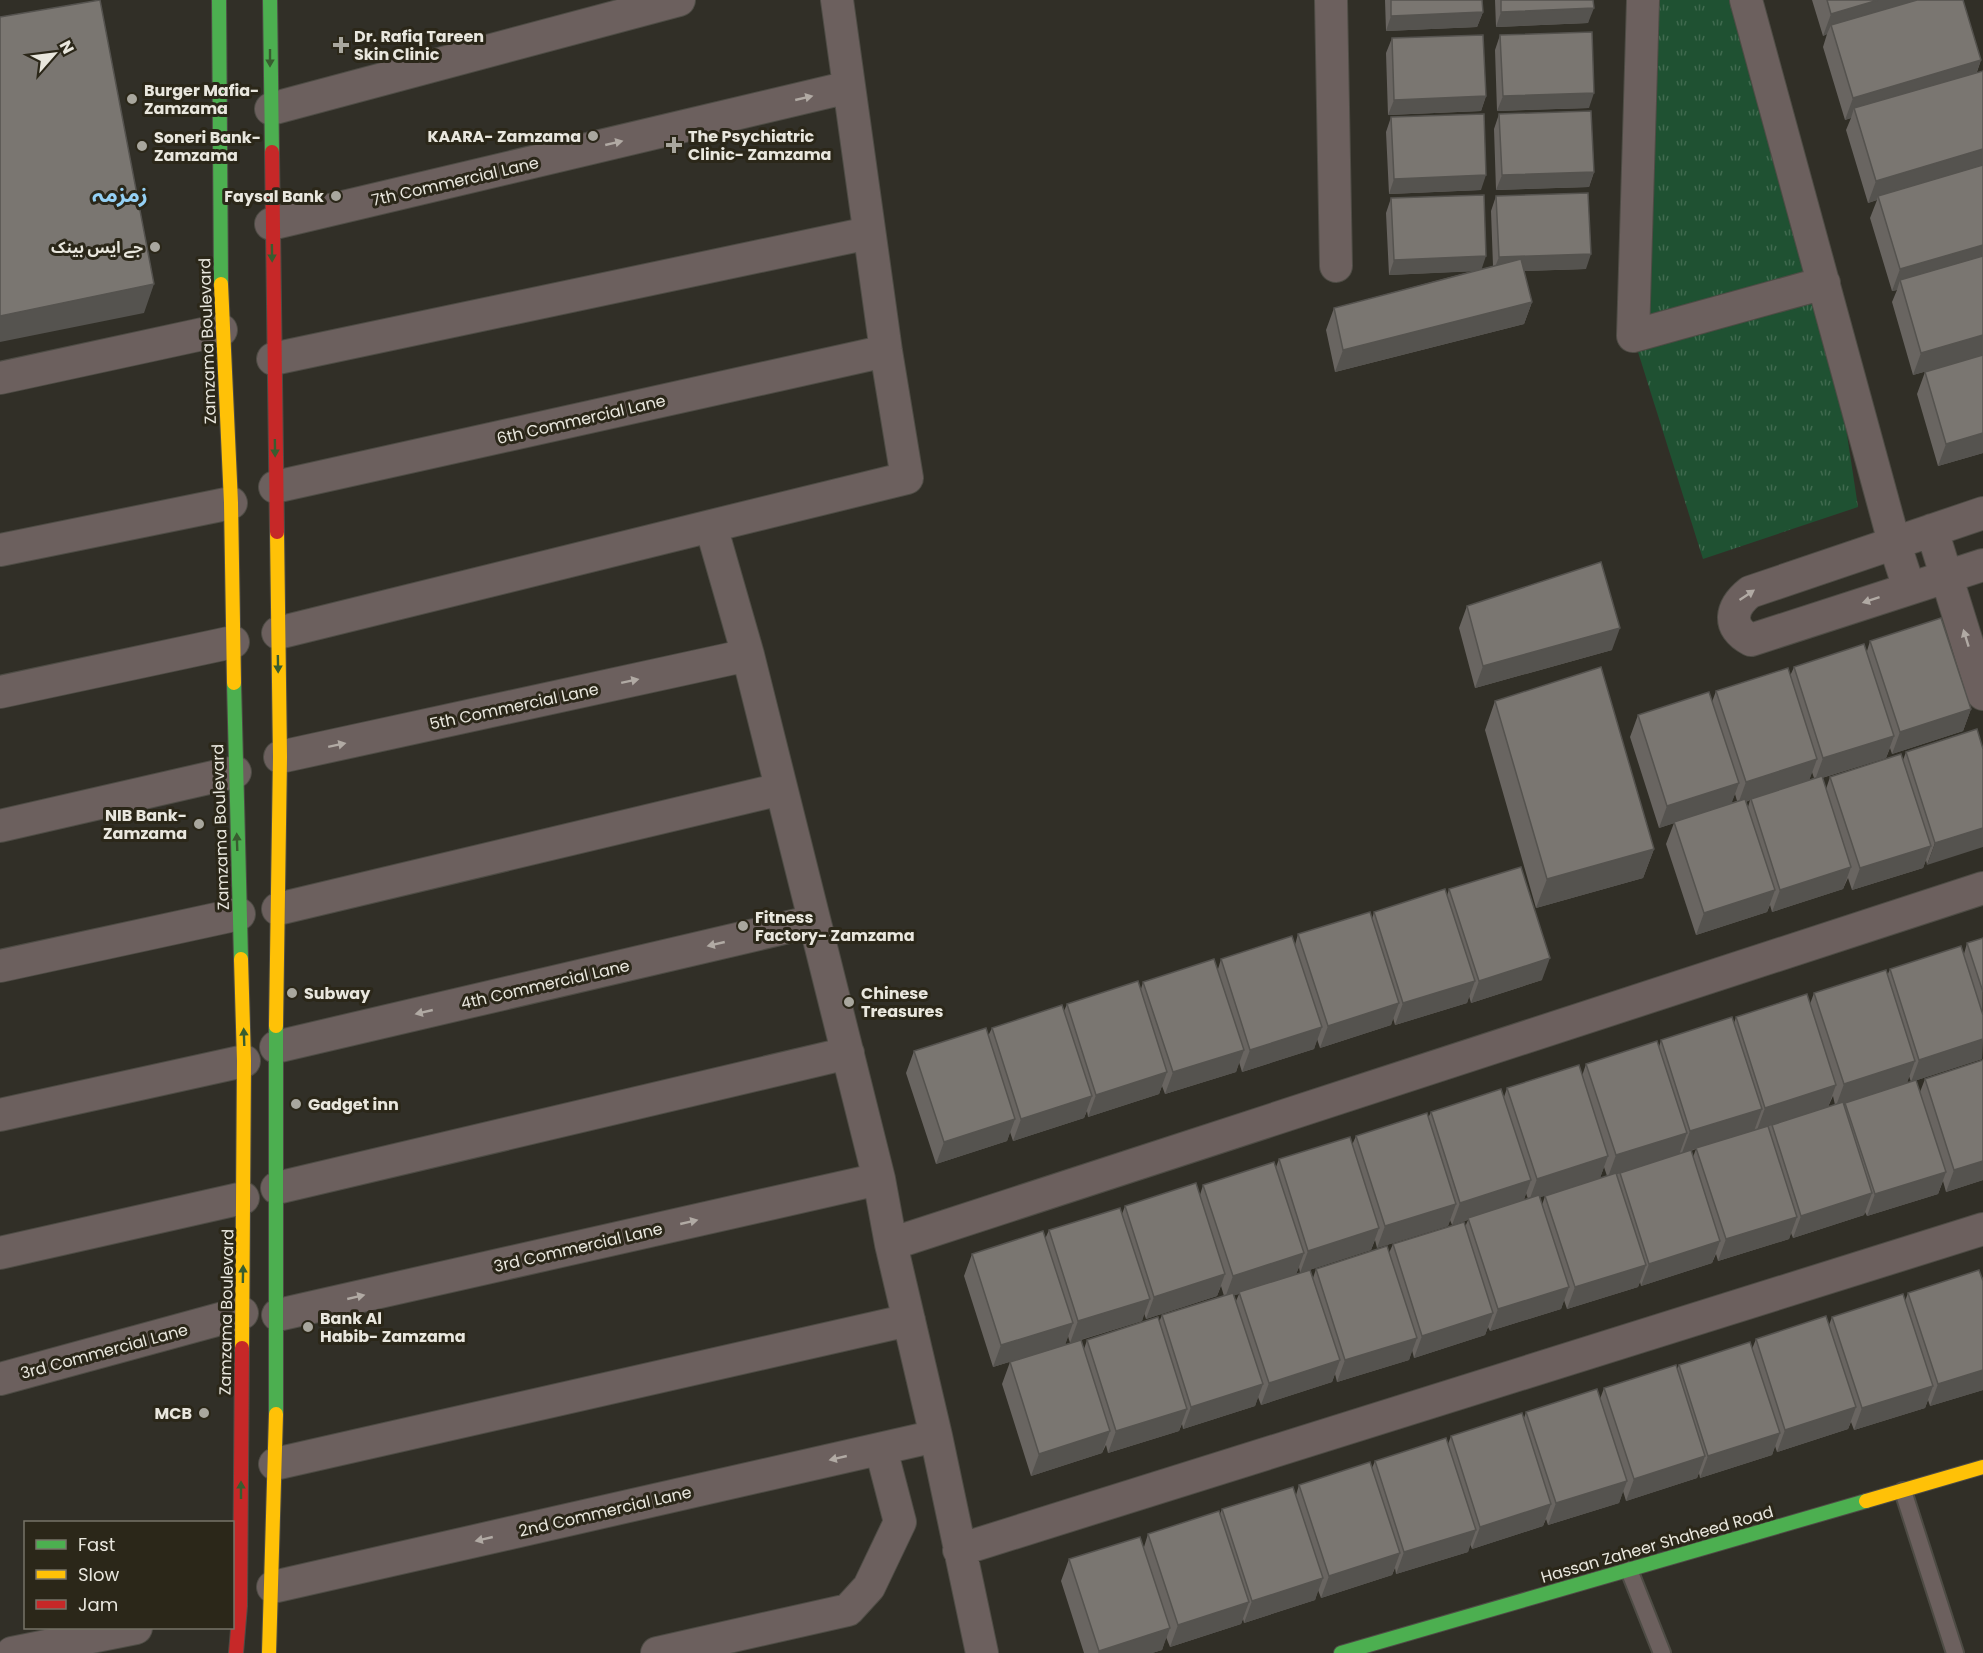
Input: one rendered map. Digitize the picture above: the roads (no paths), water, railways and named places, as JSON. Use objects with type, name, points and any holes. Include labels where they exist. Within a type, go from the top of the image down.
[{"type":"main road","name":"Zamzama Boulevard","points":[[219,0],[221,330],[231,503],[235,772],[244,1061],[236,1653]]},
{"type":"main road","points":[[268,1653],[273,1587],[278,1315],[276,1047],[280,757],[271,224],[270,0]]},
{"type":"main road","name":"Hassan Zaheer Shaheed Road","points":[[1341,1653],[1372,1649],[1629,1570],[1983,1467]]},
{"type":"street","points":[[270,109],[679,0]]},
{"type":"street","points":[[278,633],[907,478],[886,351],[837,0]]},
{"type":"street","points":[[1331,0],[1336,266]]},
{"type":"street","points":[[1643,0],[1633,336],[1824,283]]},
{"type":"street","points":[[1746,0],[1894,542],[1909,588]]},
{"type":"street","name":"7th Commercial Lane","points":[[271,224],[849,87]]},
{"type":"street","points":[[273,359],[869,233]]},
{"type":"street","points":[[0,378],[221,330]]},
{"type":"street","name":"6th Commercial Lane","points":[[275,487],[886,351]]},
{"type":"street","points":[[0,550],[231,503]]},
{"type":"street","points":[[1983,513],[1750,592],[1735,605],[1733,615],[1743,636],[1751,640],[1983,565]]},
{"type":"street","points":[[711,526],[748,655],[879,1179],[891,1244],[936,1436],[982,1653]]},
{"type":"street","points":[[1932,530],[1983,694]]},
{"type":"street","points":[[0,692],[233,642]]},
{"type":"street","name":"5th Commercial Lane","points":[[280,757],[748,655]]},
{"type":"street","points":[[0,826],[235,772]]},
{"type":"street","points":[[278,909],[781,789]]},
{"type":"street","points":[[891,1244],[1983,888]]},
{"type":"street","points":[[0,966],[239,914]]},
{"type":"street","name":"4th Commercial Lane","points":[[276,1047],[814,921]]},
{"type":"street","points":[[277,1188],[848,1053]]},
{"type":"street","points":[[0,1115],[244,1061]]},
{"type":"street","name":"3rd Commercial Lane","points":[[278,1315],[879,1179]]},
{"type":"street","points":[[0,1253],[243,1198]]},
{"type":"street","points":[[959,1550],[1983,1229]]},
{"type":"street","name":"3rd Commercial Lane","points":[[0,1379],[242,1314]]},
{"type":"street","points":[[275,1464],[909,1320]]},
{"type":"street","name":"2nd Commercial Lane","points":[[273,1587],[936,1436]]},
{"type":"street","points":[[657,1653],[848,1610],[869,1587],[900,1522],[880,1449]]},
{"type":"street","points":[[12,1653],[131,1629]]},
{"type":"lane","points":[[1903,1491],[1955,1653]]},
{"type":"lane","points":[[1629,1570],[1662,1653]]},
{"type":"place","name":"Dr. Rafiq Tareen Skin Clinic","points":[[341,45]]},
{"type":"place","name":"Burger Mafia- Zamzama","points":[[132,99]]},
{"type":"place","name":"KAARA- Zamzama","points":[[593,136]]},
{"type":"place","name":"The Psychiatric Clinic- Zamzama","points":[[674,145]]},
{"type":"place","name":"Soneri Bank- Zamzama","points":[[142,146]]},
{"type":"place","name":"Faysal Bank","points":[[336,196]]},
{"type":"place","name":"جے ایس بینک","points":[[155,247]]},
{"type":"place","name":"NIB Bank- Zamzama","points":[[199,824]]},
{"type":"place","name":"Fitness Factory- Zamzama","points":[[743,926]]},
{"type":"place","name":"Subway","points":[[292,993]]},
{"type":"place","name":"Chinese Treasures","points":[[849,1002]]},
{"type":"place","name":"Gadget inn","points":[[296,1104]]},
{"type":"place","name":"Bank Al Habib- Zamzama","points":[[308,1327]]},
{"type":"place","name":"MCB","points":[[204,1413]]},
{"type":"district","name":"زمزمہ","points":[[120,194]]}]
